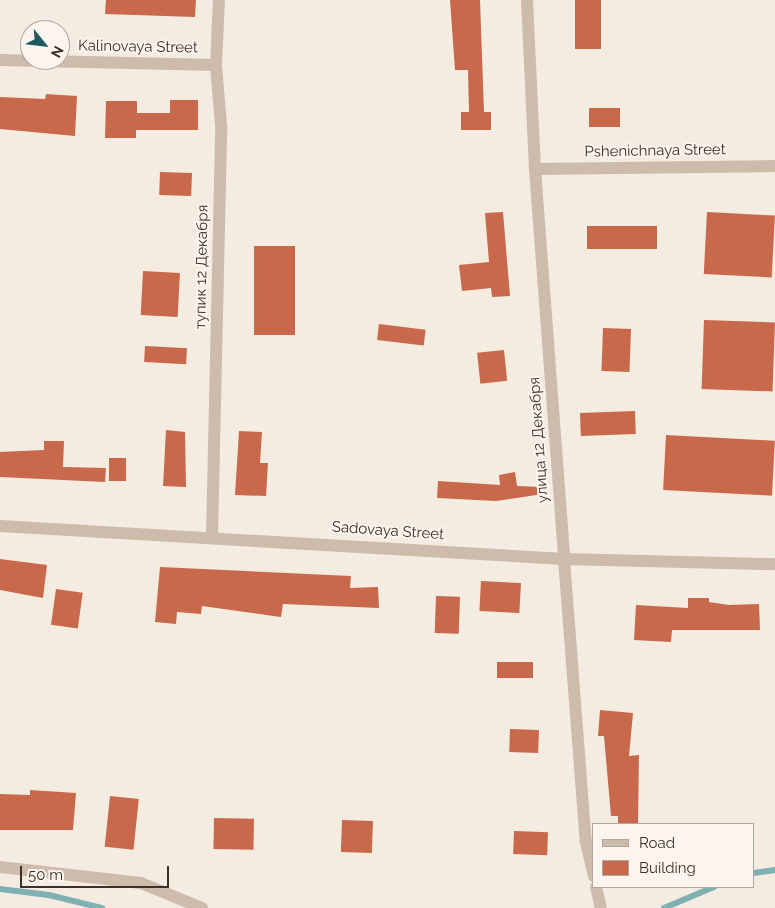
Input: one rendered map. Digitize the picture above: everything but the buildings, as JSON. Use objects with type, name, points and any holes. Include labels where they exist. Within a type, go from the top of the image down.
[{"type":"street","name":"тупик 12 Декабря","points":[[212,536],[221,125],[216,65],[219,0]]},
{"type":"street","name":"улица 12 Декабря","points":[[527,0],[535,169],[564,559],[586,842],[592,868]]},
{"type":"street","name":"Kalinovaya Street","points":[[0,60],[216,65]]},
{"type":"street","name":"Pshenichnaya Street","points":[[535,169],[775,166]]},
{"type":"street","name":"Sadovaya Street","points":[[0,526],[212,536],[564,559],[775,564]]},
{"type":"street","points":[[0,867],[141,883],[202,908]]},
{"type":"street","points":[[596,888],[601,908]]},
{"type":"waterway","points":[[755,873],[775,870]]},
{"type":"waterway","points":[[664,908],[712,888]]},
{"type":"waterway","points":[[0,889],[49,895],[102,908]]}]
